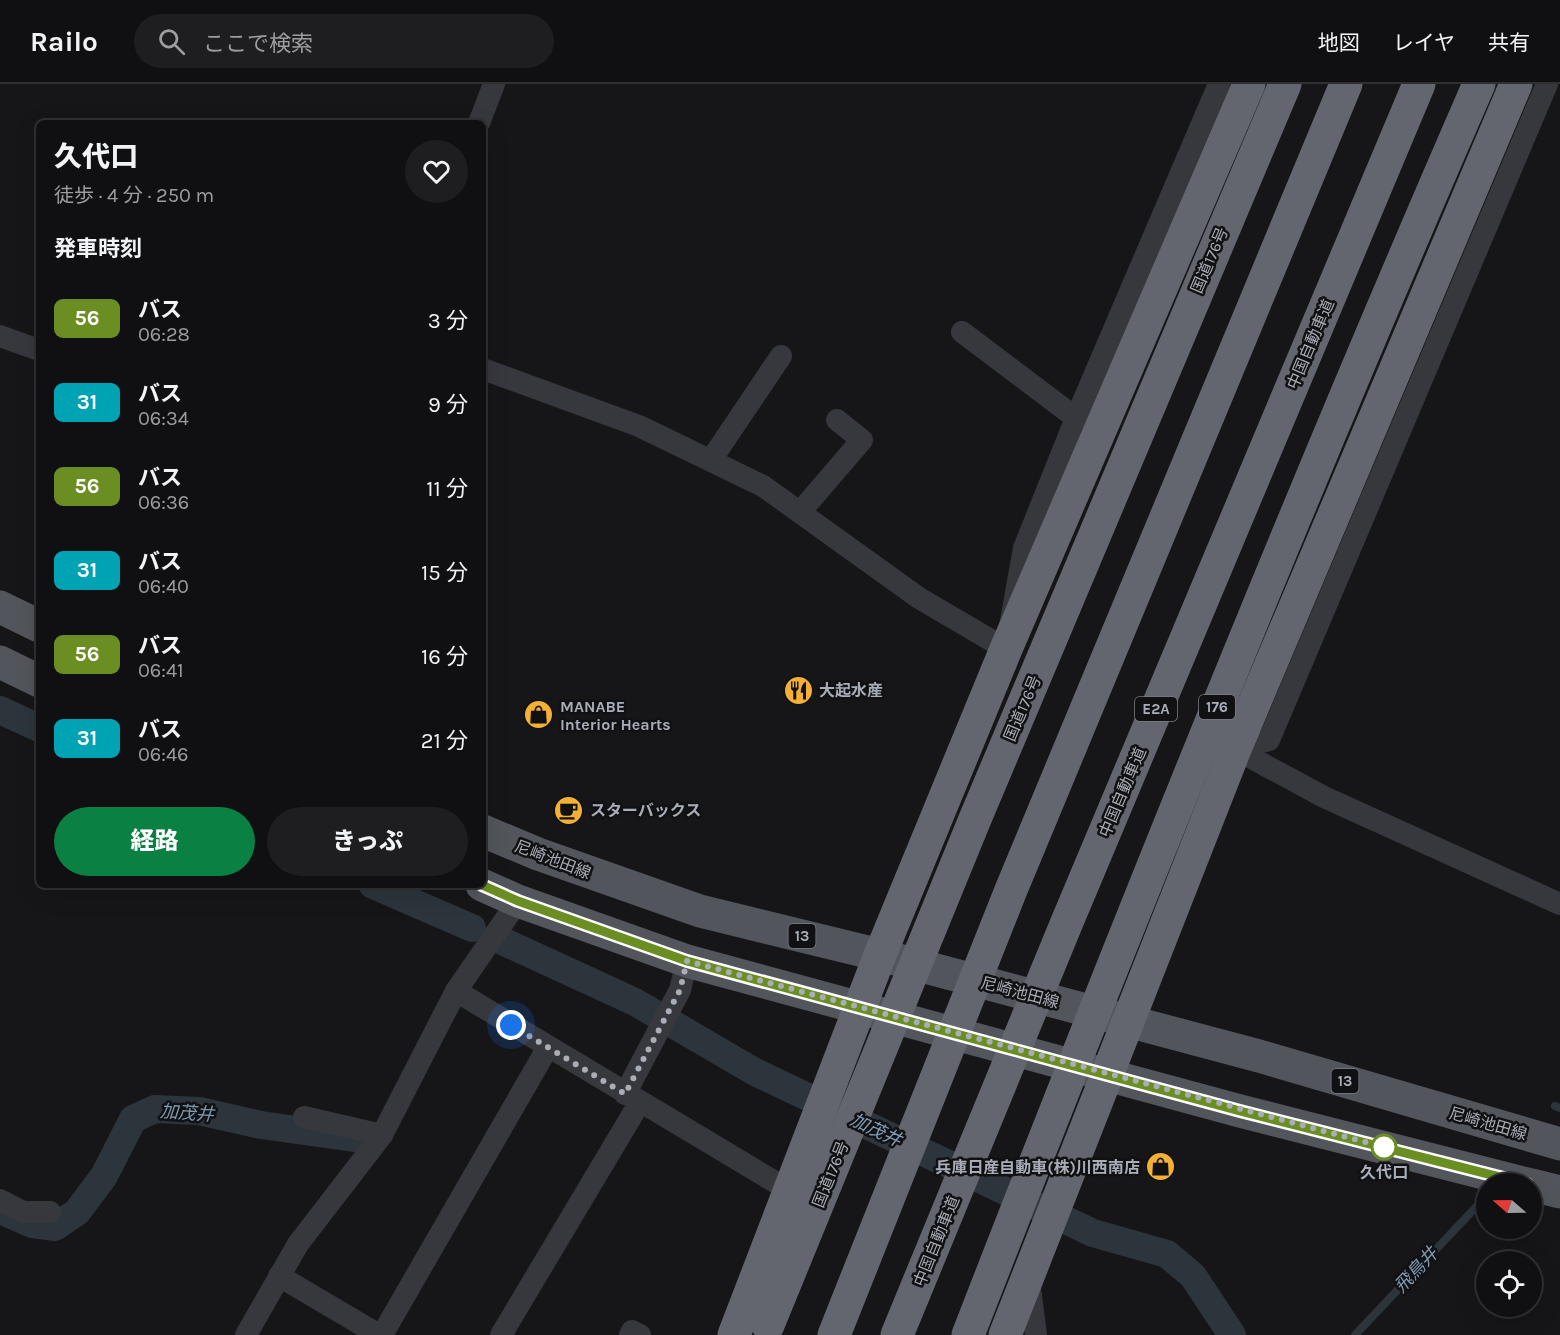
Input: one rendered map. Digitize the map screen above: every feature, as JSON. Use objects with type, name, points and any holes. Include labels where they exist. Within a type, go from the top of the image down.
[{"type":"highway","points":[[734,1335],[862,1007],[880,955],[1006,649],[1249,84]]},
{"type":"highway","name":"国道176号","points":[[766,1330],[984,797],[1285,84]]},
{"type":"highway","points":[[834,1335],[1011,890],[1346,84]]},
{"type":"highway","name":"中国自動車道","points":[[897,1335],[1067,922],[1419,84]]},
{"type":"highway","name":"176","points":[[968,1335],[1138,896],[1394,278],[1479,84]]},
{"type":"highway","points":[[1005,1335],[1235,749],[1516,84]]},
{"type":"main road","points":[[0,607],[36,625]]},
{"type":"main road","points":[[0,662],[36,680]]},
{"type":"main road","name":"尼崎池田線","points":[[486,832],[538,854],[700,912],[880,955],[1259,1056],[1560,1144]]},
{"type":"main road","points":[[486,887],[518,901],[687,961],[1487,1173]]},
{"type":"main road","points":[[1542,1187],[1560,1192]]},
{"type":"street","points":[[480,120],[494,84]]},
{"type":"street","points":[[486,370],[639,426],[763,486],[801,511],[840,543],[911,593],[1006,649],[1024,548],[1076,418],[1220,84]]},
{"type":"street","points":[[1235,749],[1269,740],[1547,84]]},
{"type":"street","points":[[962,332],[1076,418]]},
{"type":"street","points":[[0,336],[36,349]]},
{"type":"street","points":[[711,459],[781,356]]},
{"type":"street","points":[[801,511],[862,440],[837,420]]},
{"type":"street","points":[[1235,749],[1324,797],[1560,904]]},
{"type":"street","points":[[246,1335],[298,1244],[382,1135],[456,991],[518,901]]},
{"type":"street","points":[[501,1335],[633,1098],[680,990],[687,961]]},
{"type":"street","points":[[456,991],[790,1191]]},
{"type":"street","points":[[279,1276],[381,1335],[548,1047]]},
{"type":"street","points":[[304,1117],[382,1135]]},
{"type":"street","points":[[0,1200],[23,1212],[50,1212]]},
{"type":"street","points":[[1029,1275],[1036,1335]]},
{"type":"street","points":[[630,1335],[632,1331],[640,1335]]},
{"type":"waterway","name":"加茂井","points":[[0,710],[36,727]]},
{"type":"waterway","name":"加茂井","points":[[380,888],[472,928]]},
{"type":"waterway","name":"加茂井","points":[[500,940],[635,1002],[755,1072],[1093,1233],[1167,1254],[1193,1276],[1232,1335]]},
{"type":"waterway","name":"飛鳥井","points":[[1555,1106],[1560,1108]]},
{"type":"waterway","name":"加茂井","points":[[0,1210],[32,1224],[55,1227],[77,1212],[104,1176],[133,1119],[155,1109],[199,1111],[261,1125],[361,1139]]},
{"type":"waterway","name":"飛鳥井","points":[[1355,1335],[1476,1207]]},
{"type":"bus line","name":"56","points":[[486,887],[518,901],[687,961],[1240,1111],[1484,1173]]},
{"type":"place","name":"大起水産","points":[[798,690]]},
{"type":"place","name":"MANABE Interior Hearts","points":[[539,715]]},
{"type":"place","name":"スターバックス","points":[[569,810]]},
{"type":"place","name":"久代口","points":[[1384,1147]]},
{"type":"place","name":"兵庫日産自動車(株)川西南店","points":[[1161,1167]]},
{"type":"route","points":[[511,1025],[625,1094],[680,990],[687,961],[1240,1111],[1395,1150],[1384,1147]]}]
